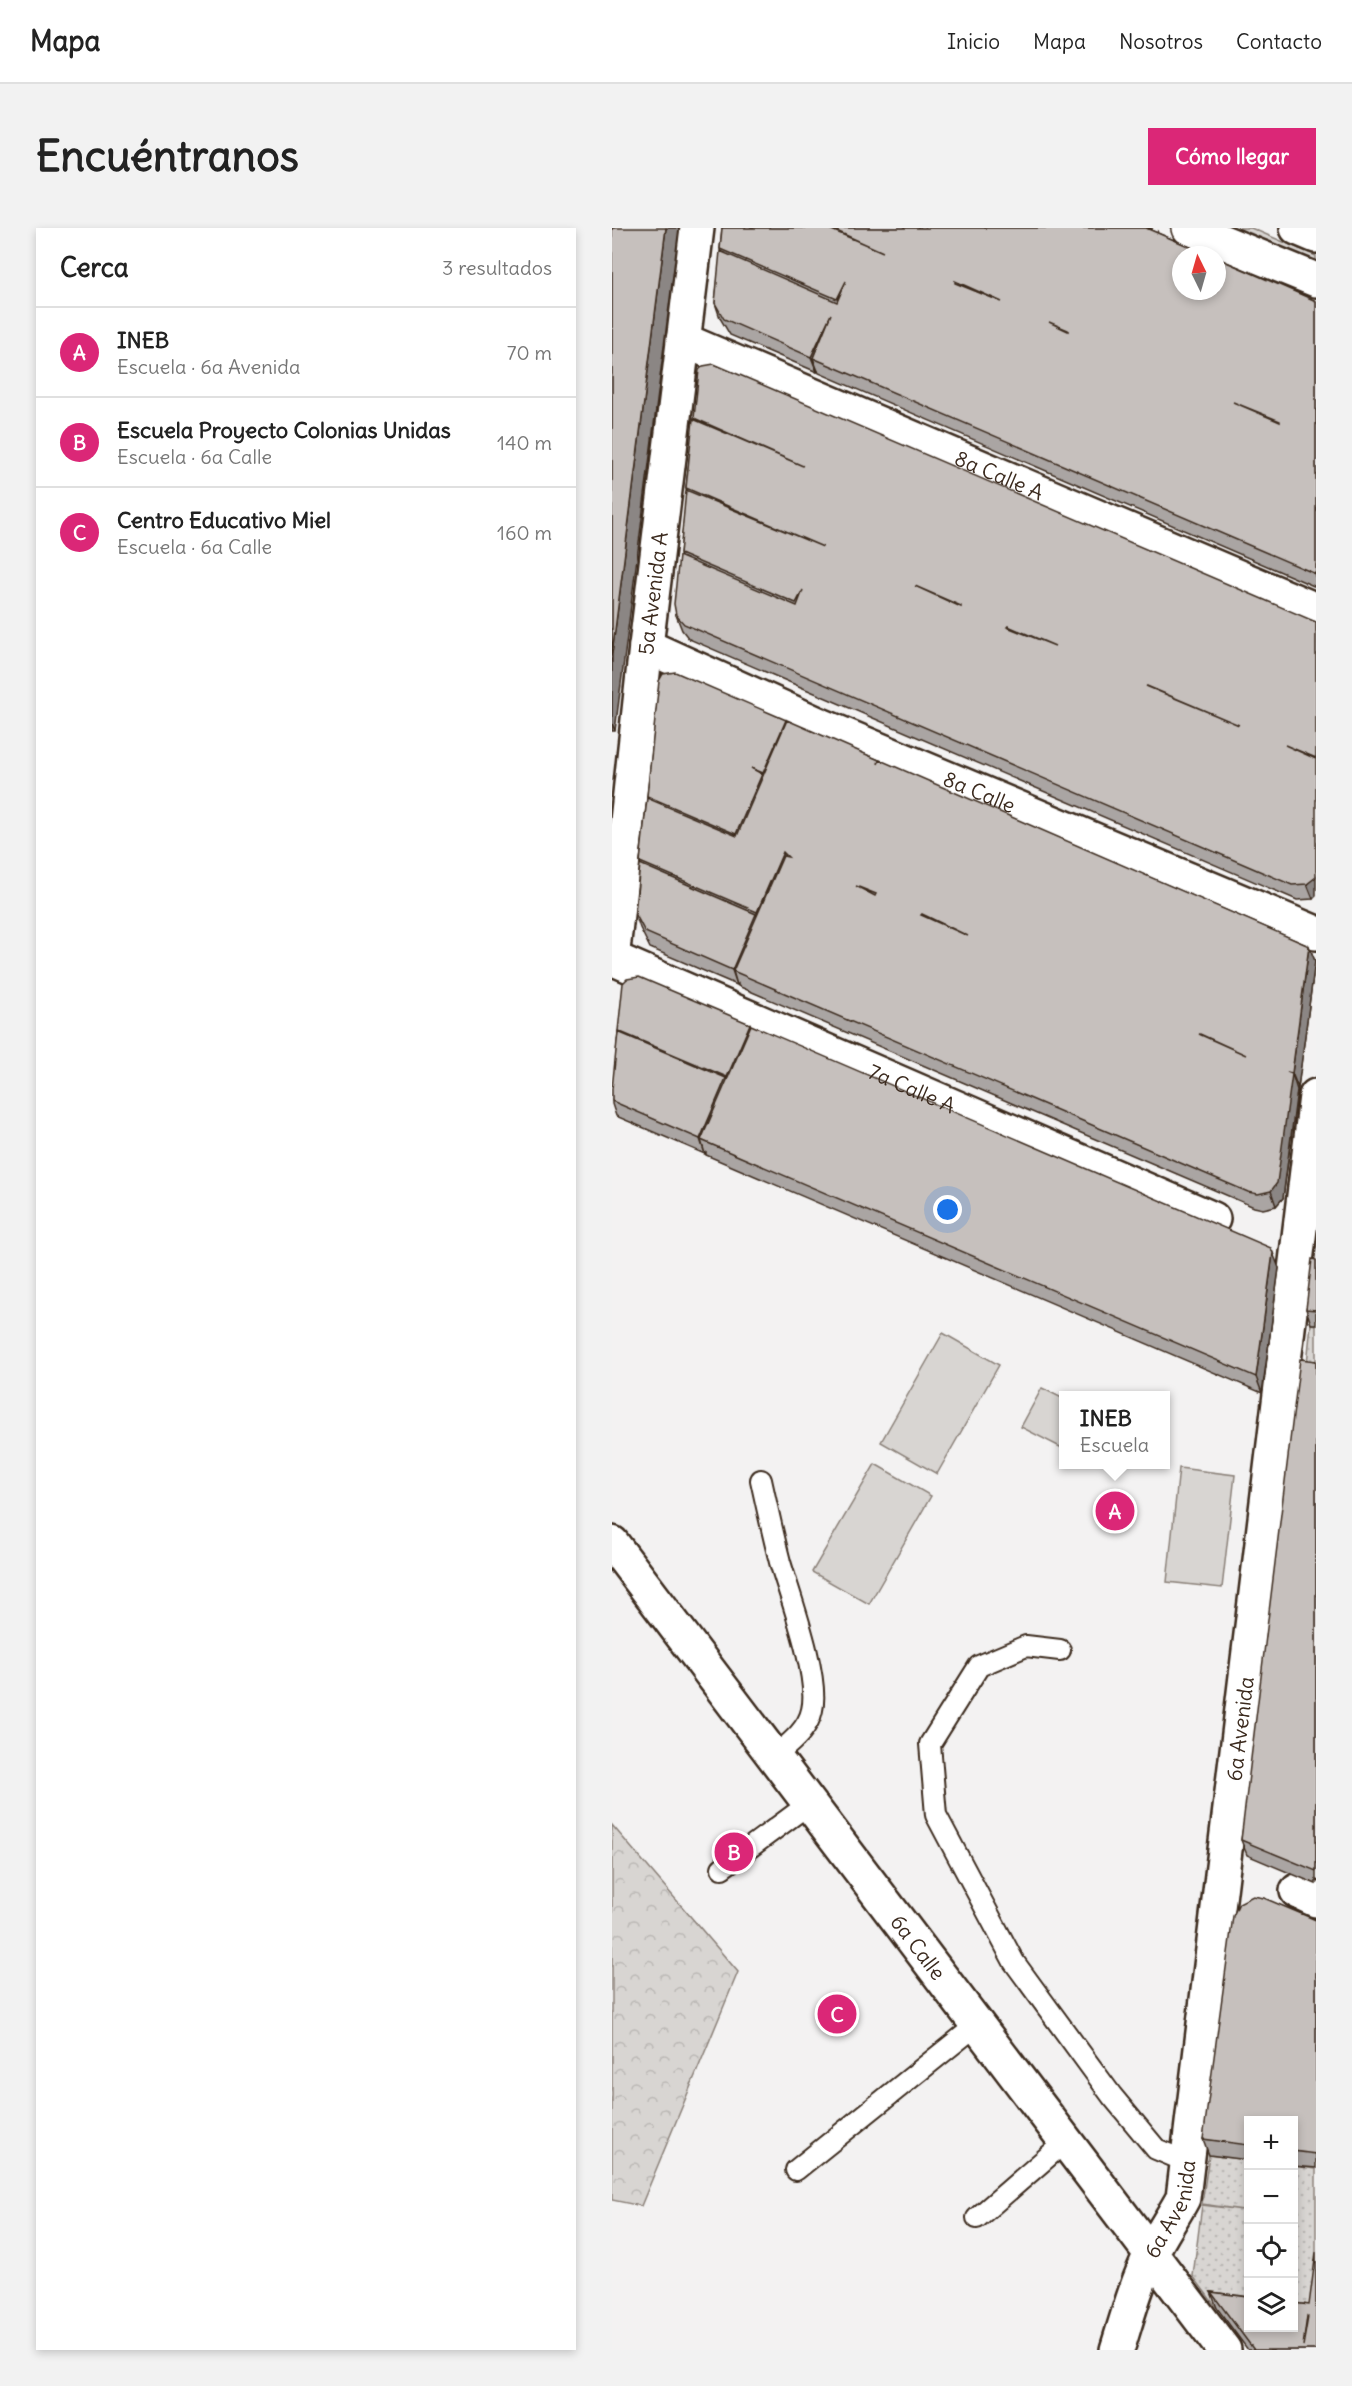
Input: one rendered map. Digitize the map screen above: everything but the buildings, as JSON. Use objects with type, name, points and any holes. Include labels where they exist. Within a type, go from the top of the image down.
[{"type":"street","name":"5a Avenida A","points":[[612,959],[646,646],[697,228]]},
{"type":"street","points":[[1189,228],[1316,280]]},
{"type":"street","points":[[1297,228],[1316,236]]},
{"type":"street","name":"8a Calle A","points":[[683,340],[1316,610]]},
{"type":"street","name":"8a Calle","points":[[646,646],[818,724],[1316,933]]},
{"type":"street","name":"7a Calle A","points":[[612,959],[1213,1219]]},
{"type":"street","name":"6a Avenida","points":[[1117,2350],[1135,2292],[1151,2253],[1170,2223],[1182,2198],[1316,1096]]},
{"type":"street","name":"6a Calle","points":[[612,1543],[1224,2350]]},
{"type":"lane","points":[[761,1480],[780,1562],[803,1639],[813,1689],[812,1710],[807,1722],[795,1738],[775,1756]]},
{"type":"lane","points":[[1060,1650],[1026,1646],[979,1666],[930,1744],[936,1815],[1014,1962],[1112,2096],[1156,2149],[1187,2162]]},
{"type":"lane","points":[[722,1868],[810,1803]]},
{"type":"lane","points":[[796,2170],[978,2024]]},
{"type":"lane","points":[[977,2218],[1066,2140]]},
{"type":"green space","points":[[1215,228],[1251,228],[1316,256],[1316,271]]},
{"type":"green space","points":[[1311,1324],[1316,1325],[1316,1375],[1306,1374]]},
{"type":"green space","points":[[943,1333],[999,1365],[937,1474],[881,1442]]},
{"type":"green space","points":[[1042,1388],[1059,1396],[1059,1446],[1021,1427]]},
{"type":"green space","points":[[875,1464],[931,1496],[869,1604],[812,1572]]},
{"type":"green space","points":[[1179,1468],[1235,1475],[1222,1588],[1167,1582]]},
{"type":"green space","points":[[612,1825],[738,1972],[641,2206],[612,2200]]},
{"type":"green space","points":[[1209,2155],[1244,2159],[1244,2310],[1216,2307],[1193,2276],[1202,2205],[1243,2210],[1202,2204]]},
{"type":"green space","points":[[1298,2167],[1316,2169],[1316,2305],[1314,2320],[1298,2318]]},
{"type":"place","name":"INEB","points":[[1115,1511]]},
{"type":"place","name":"Escuela Proyecto Colonias Unidas","points":[[734,1852]]},
{"type":"place","name":"Centro Educativo Miel","points":[[837,2014]]}]
